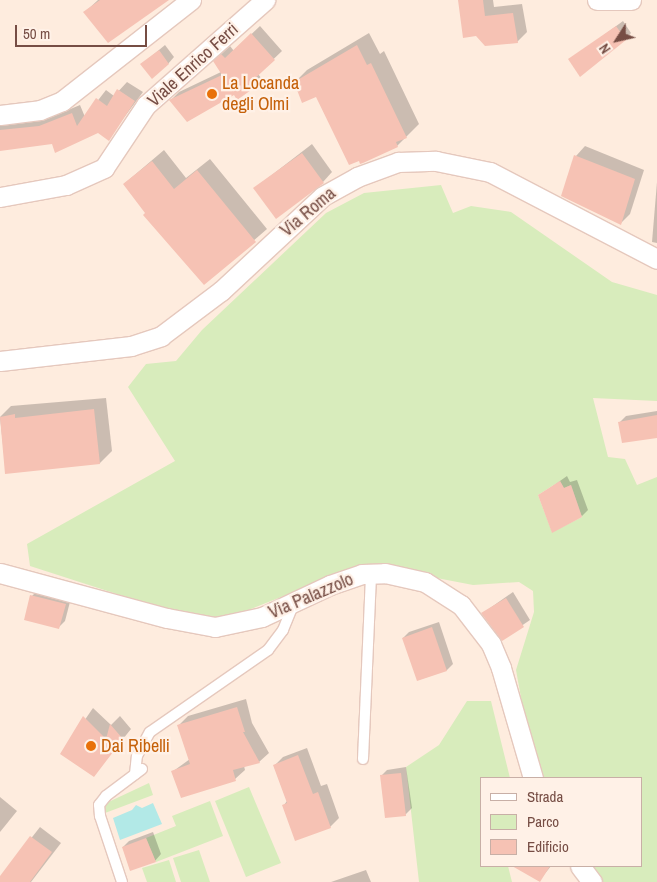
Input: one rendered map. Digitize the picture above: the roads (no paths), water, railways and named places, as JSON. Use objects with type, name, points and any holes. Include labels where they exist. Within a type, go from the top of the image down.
[{"type":"street","points":[[0,115],[34,111],[62,101],[191,0]]},
{"type":"street","name":"Viale Enrico Ferri","points":[[0,197],[60,187],[104,168],[146,106],[265,0]]},
{"type":"street","points":[[597,0],[631,0]]},
{"type":"street","name":"Via Roma","points":[[0,361],[131,346],[161,336],[221,291],[323,196],[356,177],[398,162],[442,161],[490,172],[657,259]]},
{"type":"street","name":"Via Palazzolo","points":[[0,573],[205,626],[224,626],[251,620],[338,581],[371,573],[394,574],[431,585],[450,596],[471,615],[498,660],[533,777]]},
{"type":"street","points":[[581,867],[592,882]]},
{"type":"lane","points":[[363,759],[371,573]]},
{"type":"lane","points":[[122,882],[100,816],[99,805],[106,796],[139,772],[137,756],[150,732],[263,654],[283,630],[295,601]]},
{"type":"water","points":[[153,803],[162,824],[120,840],[113,818],[132,810],[136,805],[142,808]]},
{"type":"place","name":"La Locanda degli Olmi","points":[[212,94]]},
{"type":"place","name":"Dai Ribelli","points":[[91,746]]}]
